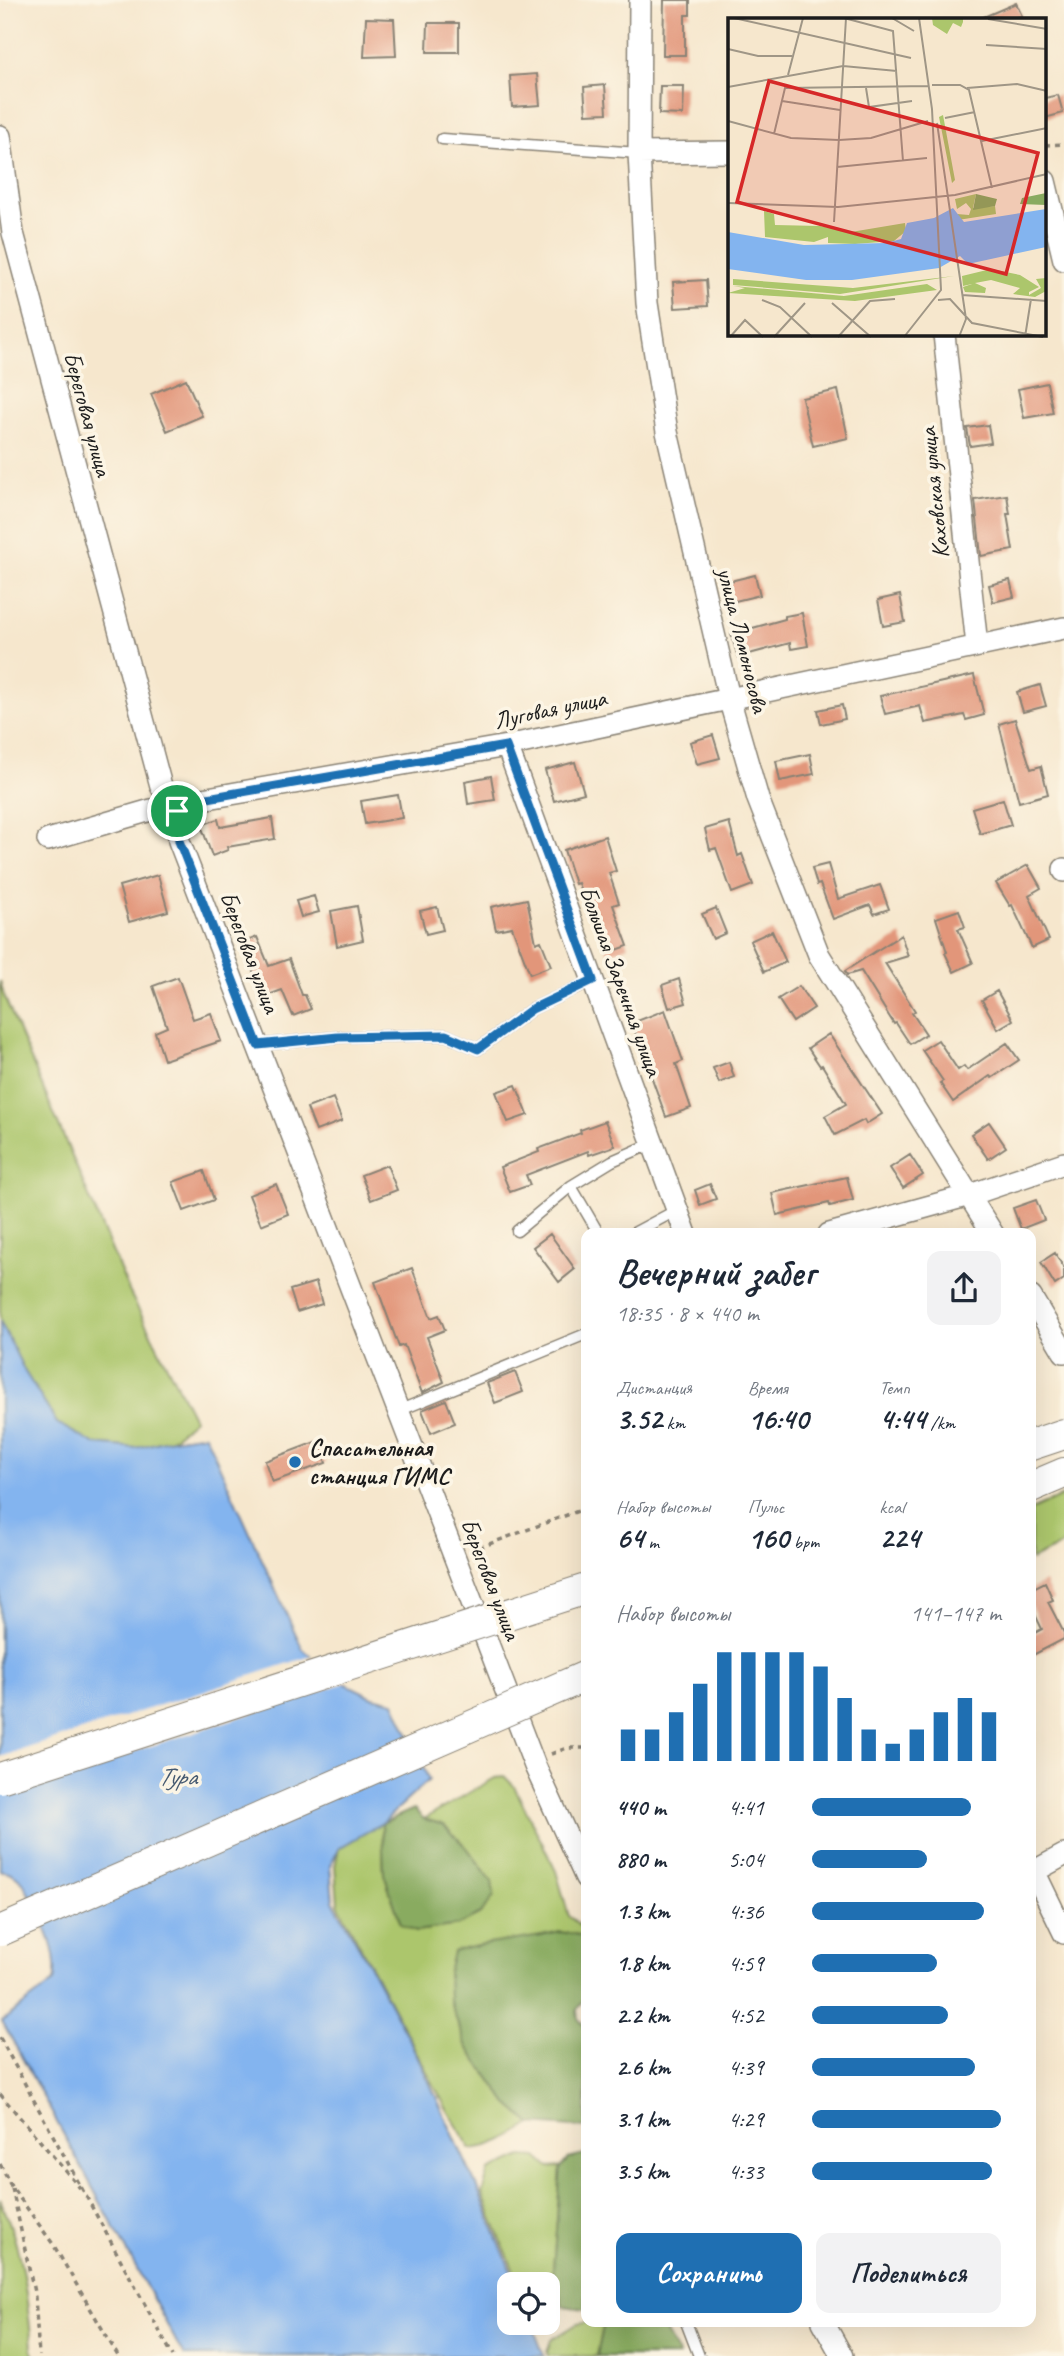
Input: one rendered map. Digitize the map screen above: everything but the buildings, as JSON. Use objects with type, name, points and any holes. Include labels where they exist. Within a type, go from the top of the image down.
[{"type":"main road","points":[[1036,1443],[1064,1434]]},
{"type":"main road","points":[[1036,1485],[1064,1473]]},
{"type":"main road","points":[[0,1778],[581,1591]]},
{"type":"main road","points":[[0,1931],[581,1678]]},
{"type":"street","name":"улица Ломоносова","points":[[640,0],[639,153],[647,303],[667,432],[729,698],[758,799],[818,955],[989,1228]]},
{"type":"street","name":"Береговая улица","points":[[0,136],[16,246],[161,786],[177,811],[179,841],[535,1766],[581,1867]]},
{"type":"street","points":[[639,153],[728,152]]},
{"type":"street","points":[[1046,185],[1064,260]]},
{"type":"street","name":"Каховская улица","points":[[944,336],[977,646]]},
{"type":"street","name":"Луговая улица","points":[[48,840],[151,810],[177,811],[202,799],[506,746],[1064,628]]},
{"type":"street","name":"Большая Заречная улица","points":[[506,746],[684,1228]]},
{"type":"street","points":[[852,1228],[970,1195],[1064,1163]]},
{"type":"street","points":[[1036,1305],[1064,1352]]},
{"type":"street","points":[[1036,1869],[1064,1855]]},
{"type":"street","points":[[1036,1879],[1064,1933]]},
{"type":"street","points":[[826,2327],[842,2356]]},
{"type":"lane","points":[[442,139],[639,153]]},
{"type":"lane","points":[[258,1045],[338,1037],[446,1035],[478,1049],[532,1009],[593,980]]},
{"type":"lane","points":[[517,1231],[571,1186],[612,1161],[653,1143]]},
{"type":"lane","points":[[571,1186],[596,1228]]},
{"type":"lane","points":[[643,1228],[677,1210]]},
{"type":"lane","points":[[398,1411],[581,1336]]},
{"type":"lane","points":[[688,2327],[699,2356]]},
{"type":"path","points":[[1046,145],[1064,144]]},
{"type":"path","points":[[454,1558],[581,1510]]},
{"type":"path","points":[[535,1766],[553,1753],[567,1748],[581,1748]]},
{"type":"path","points":[[0,2038],[173,2356]]},
{"type":"path","points":[[0,2094],[86,2196]]},
{"type":"path","points":[[0,2164],[11,2186],[53,2244],[118,2356]]},
{"type":"path","points":[[11,2186],[35,2297],[39,2356]]},
{"type":"green space","points":[[0,981],[129,1291],[194,1419],[172,1439],[136,1448],[94,1444],[57,1423],[25,1372],[0,1321]]},
{"type":"green space","points":[[1064,1495],[1064,1544],[1036,1558],[1036,1508]]},
{"type":"green space","points":[[505,1777],[514,1786],[556,1871],[569,1916],[581,1927],[581,1935],[560,1932],[529,1940],[449,2000],[467,2047],[508,2104],[531,2124],[503,2140],[471,2149],[445,2106],[338,1904],[335,1866],[339,1848],[382,1823],[384,1874],[401,1924],[416,1931],[459,1925],[492,1881],[467,1848],[444,1825],[424,1819],[495,1778]]},
{"type":"green space","points":[[414,1809],[424,1819],[444,1825],[467,1848],[492,1881],[494,1896],[481,1914],[459,1925],[416,1931],[401,1924],[384,1874],[382,1823]]},
{"type":"green space","points":[[560,1932],[581,1935],[581,2003],[577,2010],[581,2022],[581,2128],[531,2124],[508,2104],[467,2047],[449,2000],[448,1972],[453,1952]]},
{"type":"green space","points":[[522,2156],[537,2157],[549,2168],[561,2167],[554,2272],[514,2272],[482,2193],[489,2171]]},
{"type":"green space","points":[[581,2156],[581,2308],[563,2306],[560,2272],[554,2272],[553,2269],[561,2167],[568,2159]]},
{"type":"green space","points":[[0,2199],[19,2257],[33,2356],[0,2356]]},
{"type":"green space","points":[[581,2323],[581,2327],[603,2327],[597,2356],[548,2356],[551,2340],[577,2324]]},
{"type":"green space","points":[[603,2327],[663,2327],[679,2356],[597,2356]]},
{"type":"water","name":"Тура","points":[[0,1321],[25,1372],[57,1423],[94,1444],[136,1448],[205,1434],[302,1648],[334,1678],[373,1697],[394,1702],[429,1780],[382,1823],[339,1848],[330,1866],[333,1901],[418,2057],[480,2194],[511,2272],[497,2272],[497,2335],[536,2335],[544,2356],[184,2356],[2,2021],[54,1982],[55,1969],[51,1943],[23,1882],[10,1872],[0,1871]]},
{"type":"pier","points":[[314,1655],[348,1682],[0,1795],[0,1757]]},
{"type":"place","name":"Спасательная станция ГИМС","points":[[295,1462]]},
{"type":"route","points":[[506,746],[593,980],[532,1009],[478,1049],[446,1035],[338,1037],[258,1045],[179,841],[177,811],[202,799],[506,746]]}]
